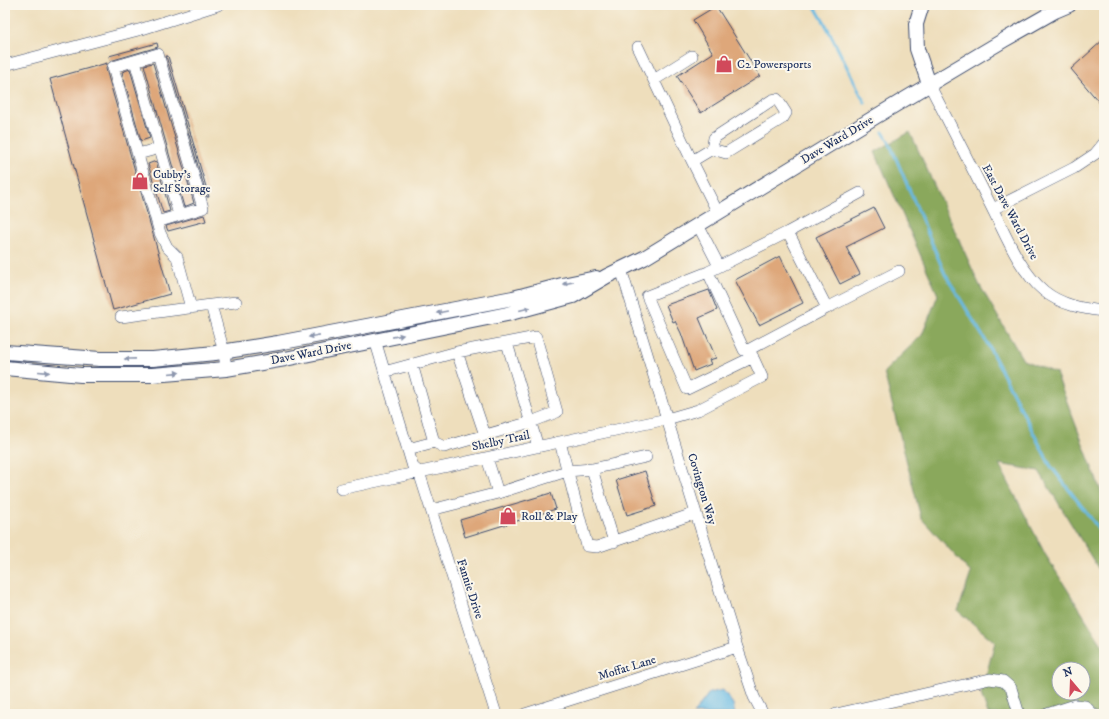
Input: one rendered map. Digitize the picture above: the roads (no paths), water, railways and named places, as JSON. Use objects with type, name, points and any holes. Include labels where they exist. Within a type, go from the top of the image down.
[{"type":"main road","points":[[922,5],[916,24],[917,49],[929,84]]},
{"type":"main road","name":"Dave Ward Drive","points":[[5,368],[81,375],[152,375],[226,369],[285,359],[507,314],[573,296],[607,276],[644,258],[929,84],[1023,29],[1069,5]]},
{"type":"main road","name":"Dave Ward Drive","points":[[5,352],[100,359],[153,359],[224,352],[513,298],[562,285],[607,276]]},
{"type":"street","points":[[5,65],[142,29],[218,5]]},
{"type":"street","points":[[638,47],[718,213]]},
{"type":"street","points":[[157,222],[203,208],[158,54],[113,67],[160,233],[167,247],[177,257],[191,308]]},
{"type":"street","points":[[654,80],[692,56]]},
{"type":"street","points":[[135,61],[179,215]]},
{"type":"street","name":"East Dave Ward Drive","points":[[929,84],[1027,272],[1041,288],[1060,301],[1088,310],[1104,311]]},
{"type":"street","points":[[692,161],[712,149],[726,153],[783,118],[786,113],[777,100],[772,100],[714,138],[712,149]]},
{"type":"street","points":[[993,209],[1074,168],[1095,154],[1104,143]]},
{"type":"street","points":[[138,154],[160,148]]},
{"type":"street","points":[[860,193],[788,232],[708,272],[647,296],[687,389],[827,308],[899,270]]},
{"type":"street","points":[[698,225],[719,266]]},
{"type":"street","points":[[788,232],[827,308]]},
{"type":"street","name":"Covington Way","points":[[621,269],[737,647],[754,697],[763,714]]},
{"type":"street","points":[[708,272],[744,350],[751,353]]},
{"type":"street","points":[[121,317],[236,302]]},
{"type":"street","points":[[211,305],[224,352],[226,369]]},
{"type":"street","points":[[384,372],[457,352],[536,337],[557,412],[531,422],[444,447],[434,442],[408,449]]},
{"type":"street","name":"Fannie Drive","points":[[375,340],[413,467],[419,472],[496,714]]},
{"type":"street","points":[[507,342],[538,446]]},
{"type":"street","points":[[457,352],[485,435]]},
{"type":"street","name":"Shelby Trail","points":[[341,489],[560,442],[698,410],[762,378],[751,353]]},
{"type":"street","points":[[412,364],[434,442]]},
{"type":"street","points":[[560,442],[587,546],[597,548],[696,513]]},
{"type":"street","points":[[431,510],[498,493],[567,471],[592,468],[646,456]]},
{"type":"street","points":[[487,458],[498,493]]},
{"type":"street","points":[[592,468],[614,542]]},
{"type":"street","name":"Moffat Lane","points":[[525,714],[737,647]]},
{"type":"street","points":[[836,714],[990,679],[1003,681],[1011,688],[1019,714]]},
{"type":"street","points":[[1047,714],[1075,705],[1085,706],[1093,714]]},
{"type":"water","points":[[723,690],[733,704],[735,714],[693,714],[709,693]]},
{"type":"waterway","points":[[814,5],[828,29],[865,103]]},
{"type":"waterway","points":[[883,132],[889,142],[945,274],[987,343],[1050,465],[1096,525],[1104,539]]},
{"type":"place","name":"C2 Powersports","points":[[724,64]]},
{"type":"place","name":"Cubby's Self Storage","points":[[140,181]]},
{"type":"place","name":"Roll & Play","points":[[508,516]]}]
